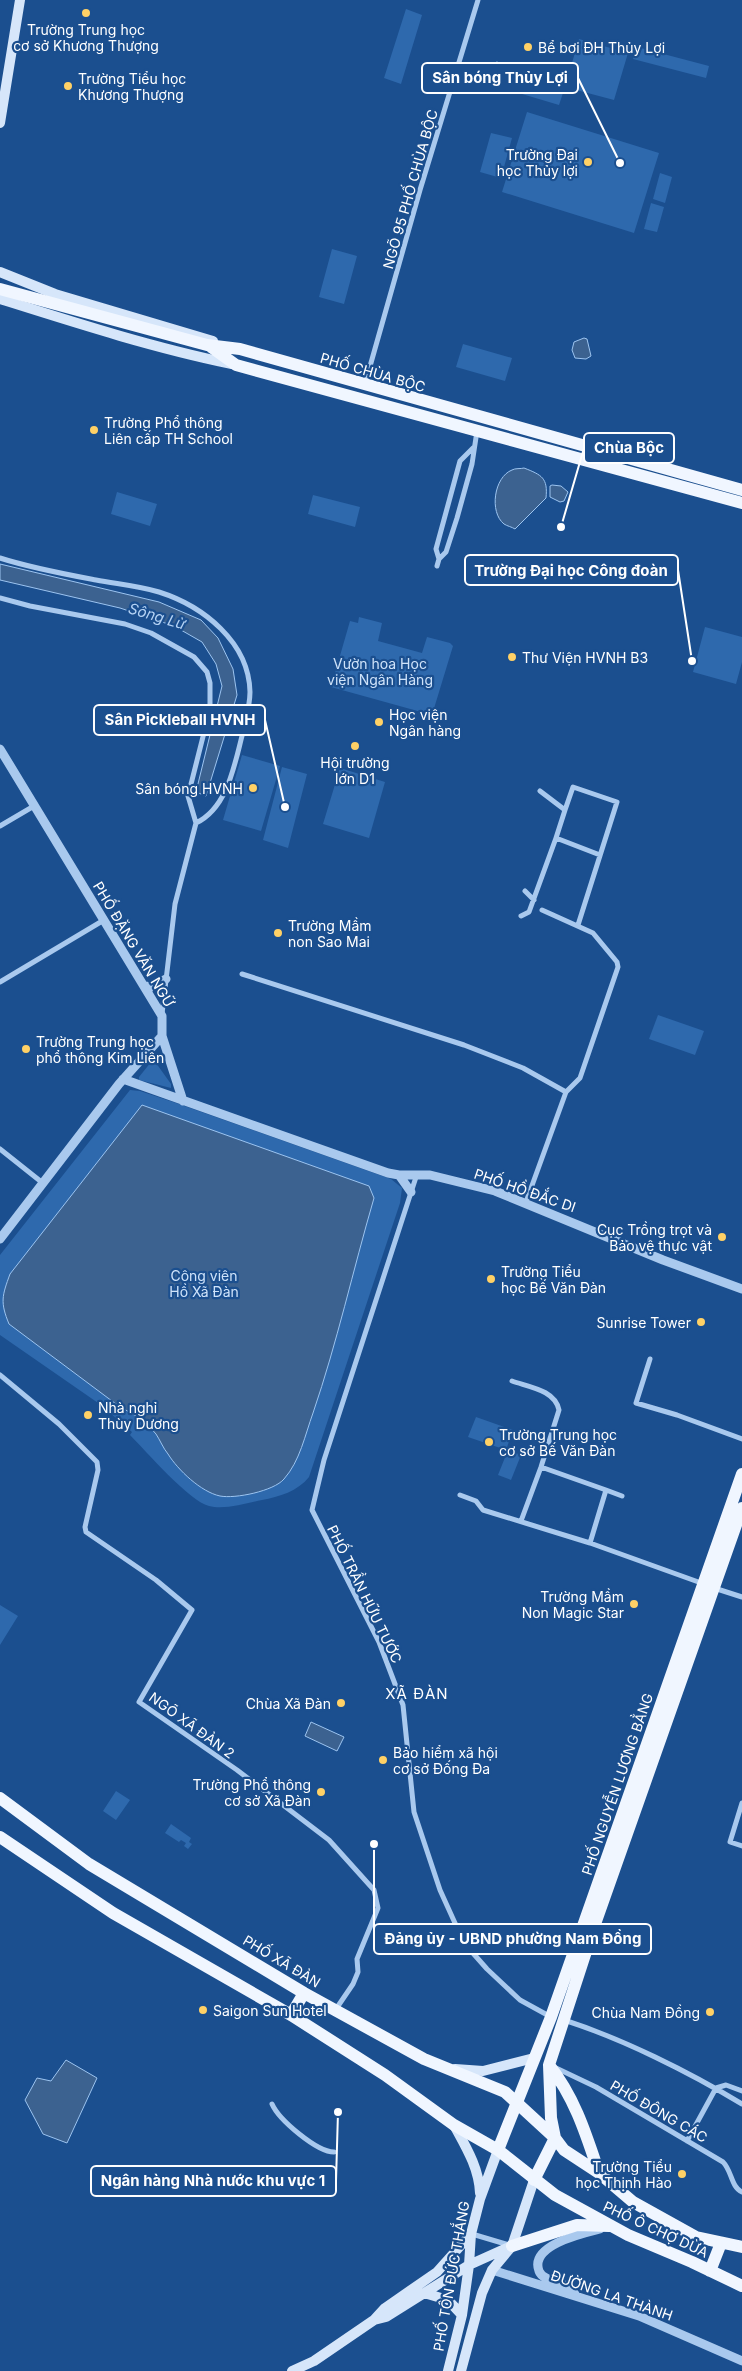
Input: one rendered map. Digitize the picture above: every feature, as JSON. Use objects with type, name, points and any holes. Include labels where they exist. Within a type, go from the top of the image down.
[{"type":"main road","points":[[0,123],[20,0]]},
{"type":"main road","name":"PHỐ CHÙA BỘC","points":[[0,272],[55,294],[365,384],[479,425],[605,449],[742,490]]},
{"type":"main road","points":[[22,306],[28,284]]},
{"type":"main road","points":[[0,290],[208,345],[240,349]]},
{"type":"main road","name":"PHỐ CHÙA BỘC","points":[[0,299],[203,358],[479,425],[742,503]]},
{"type":"main road","points":[[208,345],[236,365]]},
{"type":"main road","name":"PHỐ NGUYỄN LƯƠNG BẰNG","points":[[555,2138],[551,2118],[549,2065],[557,2018],[708,1586],[742,1474]]},
{"type":"main road","name":"PHỐ NGUYỄN LƯƠNG BẰNG","points":[[708,1586],[742,1508]]},
{"type":"main road","name":"PHỐ XÃ ĐÀN","points":[[0,1798],[89,1864],[304,1993],[424,2059],[453,2069],[505,2092],[555,2138]]},
{"type":"main road","points":[[0,1837],[113,1913],[291,2016],[385,2075],[454,2125],[498,2150],[534,2180]]},
{"type":"main road","points":[[291,2016],[304,1993]]},
{"type":"main road","name":"PHỐ NGUYỄN LƯƠNG BẰNG","points":[[517,2102],[534,2058],[557,2018]]},
{"type":"main road","points":[[453,2069],[483,2072],[534,2058]]},
{"type":"main road","points":[[549,2065],[563,2084],[582,2122],[599,2174]]},
{"type":"main road","name":"PHỐ TÔN ĐỨC THẮNG","points":[[448,2371],[462,2315],[471,2234],[480,2199],[517,2102]]},
{"type":"main road","points":[[454,2125],[478,2174],[480,2199]]},
{"type":"main road","name":"PHỐ TÔN ĐỨC THẮNG","points":[[461,2371],[482,2293],[492,2270],[512,2246],[534,2180],[555,2138]]},
{"type":"main road","name":"PHỐ Ô CHỢ DỪA","points":[[555,2138],[564,2150],[599,2174],[633,2202],[696,2237],[742,2247]]},
{"type":"main road","name":"PHỐ Ô CHỢ DỪA","points":[[534,2180],[555,2195],[612,2226],[742,2286]]},
{"type":"main road","points":[[374,2320],[386,2317],[445,2282],[469,2265],[512,2246],[577,2225],[612,2226]]},
{"type":"main road","points":[[292,2371],[314,2361],[374,2320],[384,2308],[437,2272],[471,2234]]},
{"type":"main road","points":[[710,2271],[721,2243]]},
{"type":"main road","name":"ĐƯỜNG LA THÀNH","points":[[469,2265],[492,2270]]},
{"type":"main road","points":[[424,2293],[448,2300],[462,2315]]},
{"type":"street","name":"NGÕ 95 PHỐ CHÙA BỘC","points":[[365,384],[420,190],[478,0]]},
{"type":"street","points":[[437,566],[439,559],[446,552],[472,464],[473,448],[479,425]]},
{"type":"street","points":[[439,559],[436,549],[460,461],[473,448]]},
{"type":"street","points":[[445,515],[456,518]]},
{"type":"street","points":[[0,558],[83,578],[160,592],[200,612],[231,638],[248,675],[250,693],[248,710],[240,745],[219,805],[212,814],[196,823]]},
{"type":"street","points":[[0,598],[30,606],[125,624],[151,633],[194,657],[207,672],[211,696],[210,709],[188,796],[196,823],[175,904],[162,1016]]},
{"type":"street","name":"PHỐ ĐẶNG VĂN NGỮ","points":[[0,749],[162,1016],[162,1036],[184,1101]]},
{"type":"street","points":[[521,916],[529,912],[534,900],[573,787],[617,802],[578,925]]},
{"type":"street","points":[[540,791],[565,810]]},
{"type":"street","points":[[0,826],[34,806]]},
{"type":"street","points":[[556,838],[600,855]]},
{"type":"street","points":[[525,892],[534,900]]},
{"type":"street","points":[[526,1202],[566,1092],[580,1078],[618,967],[617,962],[593,933],[542,910]]},
{"type":"street","points":[[0,982],[104,920]]},
{"type":"street","points":[[242,974],[464,1045],[523,1068],[566,1092]]},
{"type":"street","points":[[145,986],[151,987],[166,979]]},
{"type":"street","points":[[0,1239],[123,1079],[162,1036]]},
{"type":"street","name":"PHỐ HỒ ĐẮC DI","points":[[123,1079],[399,1175],[417,1174],[486,1189],[526,1202],[625,1245],[742,1289]]},
{"type":"street","points":[[0,1149],[44,1184]]},
{"type":"street","name":"PHỐ TRẦN HỮU TƯỚC","points":[[417,1174],[324,1460],[312,1510],[323,1536],[380,1642],[403,1705],[414,1812],[440,1890],[464,1943],[487,1969],[520,2000],[557,2018],[647,2055],[716,2088]]},
{"type":"street","points":[[399,1175],[411,1192]]},
{"type":"street","points":[[650,1359],[636,1402],[677,1414],[742,1439]]},
{"type":"street","name":"NGÕ XÃ ĐÀN 2","points":[[0,1375],[60,1424],[97,1462],[98,1470],[85,1528],[86,1532],[156,1580],[192,1610],[139,1702],[237,1770],[317,1830],[329,1840],[374,1890],[378,1908],[364,1938],[357,1959],[358,1972],[353,1984],[336,2009]]},
{"type":"street","points":[[512,1381],[548,1394],[558,1402],[559,1410],[541,1467],[521,1520]]},
{"type":"street","points":[[541,1467],[622,1496]]},
{"type":"street","points":[[590,1543],[606,1490]]},
{"type":"street","points":[[460,1494],[476,1501],[483,1510],[521,1520],[590,1543],[742,1597]]},
{"type":"street","points":[[742,1803],[730,1842],[742,1846]]},
{"type":"street","name":"PHỐ ĐÔNG CÁC","points":[[549,2065],[596,2087],[723,2162],[729,2168],[734,2185],[742,2192]]},
{"type":"street","points":[[716,2088],[726,2086],[742,2092]]},
{"type":"street","points":[[716,2088],[742,2104]]},
{"type":"street","points":[[687,2141],[716,2088]]},
{"type":"street","points":[[272,2104],[276,2112],[304,2136],[326,2152],[334,2152]]},
{"type":"street","points":[[575,2294],[566,2286],[542,2275],[539,2271],[539,2264],[543,2254],[554,2244],[576,2235],[612,2226]]},
{"type":"street","points":[[471,2234],[512,2246]]},
{"type":"street","name":"ĐƯỜNG LA THÀNH","points":[[492,2270],[562,2293],[575,2294],[660,2324],[742,2361]]},
{"type":"green space","points":[[406,9],[422,15],[401,84],[384,78]]},
{"type":"green space","points":[[579,39],[628,53],[614,100],[565,87],[559,105],[512,91],[519,66],[567,80]]},
{"type":"green space","points":[[637,47],[709,66],[706,78],[633,59]]},
{"type":"green space","points":[[527,112],[659,153],[634,233],[502,192]]},
{"type":"green space","points":[[491,133],[512,138],[501,178],[480,172]]},
{"type":"green space","points":[[660,173],[672,177],[665,203],[653,199]]},
{"type":"green space","points":[[651,203],[664,207],[657,232],[644,229]]},
{"type":"green space","points":[[332,249],[357,256],[344,304],[319,297]]},
{"type":"green space","points":[[463,344],[512,358],[505,381],[456,367]]},
{"type":"green space","points":[[117,492],[157,504],[150,526],[111,514]]},
{"type":"green space","points":[[313,495],[360,507],[355,527],[308,514]]},
{"type":"green space","name":"Vườn hoa Học viện Ngân Hàng","points":[[359,617],[382,623],[378,641],[422,653],[427,637],[450,643],[453,646],[432,715],[331,687],[350,621],[358,623]]},
{"type":"green space","points":[[705,627],[742,637],[742,662],[736,684],[693,672]]},
{"type":"green space","name":"Sân bóng HVNH","points":[[242,755],[280,766],[261,831],[223,820]]},
{"type":"green space","points":[[282,767],[307,774],[288,848],[263,840]]},
{"type":"green space","points":[[340,768],[385,782],[369,838],[323,824]]},
{"type":"green space","points":[[658,1015],[704,1031],[695,1055],[649,1039]]},
{"type":"green space","points":[[151,1062],[156,1063],[171,1084],[171,1088],[139,1080],[139,1077]]},
{"type":"green space","name":"Công viên Hồ Xã Đàn","points":[[130,1090],[140,1091],[176,1103],[391,1179],[402,1188],[400,1203],[309,1477],[294,1490],[268,1499],[229,1507],[209,1506],[201,1502],[179,1486],[130,1435],[132,1432],[101,1405],[0,1335],[0,1255]]},
{"type":"green space","points":[[476,1417],[513,1430],[506,1450],[468,1437]]},
{"type":"green space","points":[[508,1450],[521,1455],[511,1480],[498,1475]]},
{"type":"green space","points":[[0,1605],[18,1616],[0,1645]]},
{"type":"green space","points":[[116,1791],[130,1800],[116,1820],[103,1811]]},
{"type":"green space","points":[[171,1824],[191,1838],[189,1842],[192,1844],[188,1849],[184,1846],[186,1843],[181,1840],[179,1842],[165,1833]]},
{"type":"water","points":[[497,62],[508,67],[507,79],[501,80],[497,74],[488,71],[489,65]]},
{"type":"water","points":[[584,338],[587,339],[591,356],[586,359],[575,358],[572,350],[574,342]]},
{"type":"water","points":[[524,468],[539,475],[545,482],[546,498],[515,529],[504,524],[499,519],[495,503],[496,495],[501,480],[506,474],[513,469]]},
{"type":"water","points":[[550,486],[561,486],[568,492],[564,501],[560,502],[550,497]]},
{"type":"water","name":"Sông Lừ","points":[[0,564],[159,602],[201,620],[218,638],[233,669],[237,695],[206,796],[196,792],[222,686],[216,664],[202,642],[174,626],[120,608],[0,580]]},
{"type":"water","name":"Công viên Hồ Xã Đàn","points":[[142,1105],[369,1186],[374,1198],[330,1360],[302,1448],[290,1472],[284,1479],[272,1487],[263,1490],[227,1497],[205,1490],[178,1467],[166,1452],[156,1434],[148,1426],[9,1324],[6,1316],[3,1299],[10,1274]]},
{"type":"water","points":[[311,1722],[344,1737],[337,1751],[305,1736]]},
{"type":"water","points":[[66,2060],[97,2078],[67,2143],[43,2134],[25,2100],[37,2078],[51,2081]]},
{"type":"place","name":"Trường Trung học cơ sở Khương Thượng","points":[[86,13]]},
{"type":"place","name":"Bể bơi ĐH Thủy Lợi","points":[[528,47]]},
{"type":"place","name":"Trường Tiểu học Khương Thượng","points":[[68,86]]},
{"type":"place","name":"Trường Đại học Thủy lợi","points":[[588,162]]},
{"type":"place","name":"Sân bóng Thủy Lợi","points":[[620,163]]},
{"type":"place","name":"Trường Phổ thông Liên cấp TH School","points":[[94,430]]},
{"type":"place","name":"Chùa Bộc","points":[[561,527]]},
{"type":"place","name":"Thư Viện HVNH B3","points":[[512,657]]},
{"type":"place","name":"Trường Đại học Công đoàn","points":[[692,661]]},
{"type":"place","name":"Học viện Ngân hàng","points":[[379,722]]},
{"type":"place","name":"Hội trường lớn D1","points":[[355,746]]},
{"type":"place","name":"Sân bóng HVNH","points":[[253,788]]},
{"type":"place","name":"Sân Pickleball HVNH","points":[[285,807]]},
{"type":"place","name":"Trường Mầm non Sao Mai","points":[[278,933]]},
{"type":"place","name":"Trường Trung học phổ thông Kim Liên","points":[[26,1049]]},
{"type":"place","name":"Cục Trồng trọt và Bảo vệ thực vật","points":[[722,1237]]},
{"type":"place","name":"Trường Tiểu học Bế Văn Đàn","points":[[491,1279]]},
{"type":"place","name":"Sunrise Tower","points":[[701,1322]]},
{"type":"place","name":"Nhà nghỉ Thùy Dương","points":[[88,1415]]},
{"type":"place","name":"Trường Trung học cơ sở Bế Văn Đàn","points":[[489,1442]]},
{"type":"place","name":"Trường Mầm Non Magic Star","points":[[634,1604]]},
{"type":"place","name":"Chùa Xã Đàn","points":[[341,1703]]},
{"type":"place","name":"Bảo hiểm xã hội cơ sở Đống Đa","points":[[383,1760]]},
{"type":"place","name":"Trường Phổ thông cơ sở Xã Đàn","points":[[321,1792]]},
{"type":"place","name":"Đảng ủy - UBND phường Nam Đồng","points":[[374,1844]]},
{"type":"place","name":"Saigon Sun Hotel","points":[[203,2010]]},
{"type":"place","name":"Chùa Nam Đồng","points":[[710,2012]]},
{"type":"place","name":"Ngân hàng Nhà nước khu vực 1","points":[[338,2112]]},
{"type":"place","name":"Trường Tiểu học Thịnh Hào","points":[[682,2174]]},
{"type":"district","name":"XÃ ĐÀN","points":[[417,1693]]}]
